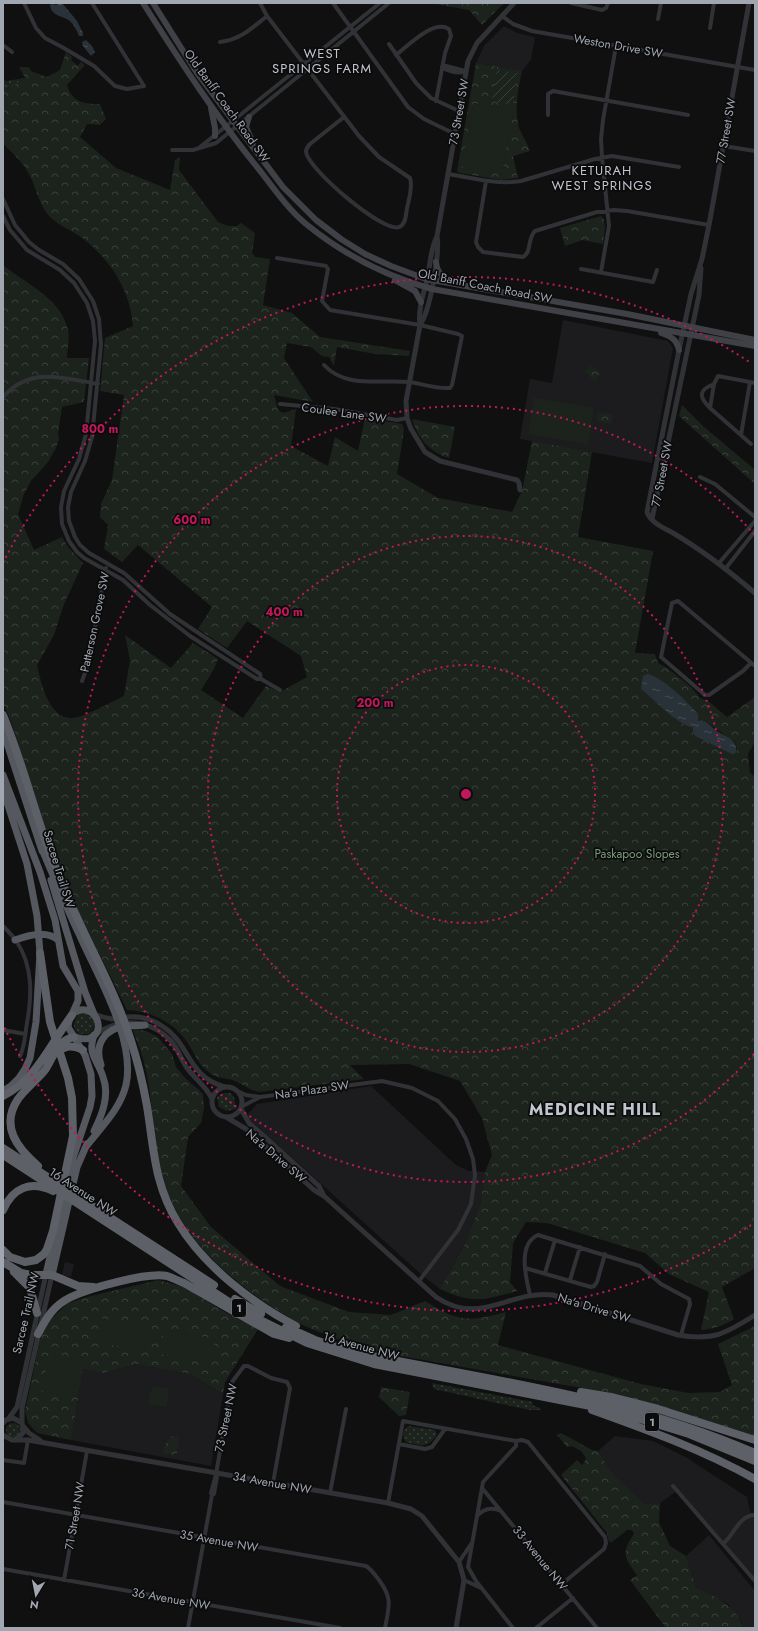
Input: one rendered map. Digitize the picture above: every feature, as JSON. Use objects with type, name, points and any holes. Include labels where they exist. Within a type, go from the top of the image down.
[{"type":"highway","points":[[3,715],[54,862],[117,1010],[138,1065],[159,1183],[166,1201],[178,1224],[189,1239],[221,1273],[263,1307],[311,1334],[336,1344],[394,1361]]},
{"type":"highway","name":"Sarcee Trail SW","points":[[3,731],[41,847],[85,992],[94,1014]]},
{"type":"highway","name":"Sarcee Trail SW","points":[[3,775],[40,872],[55,920],[63,966],[78,992],[77,1002],[72,1014]]},
{"type":"highway","points":[[3,790],[27,864],[39,935],[40,953],[50,1022],[68,1078],[72,1098],[73,1136],[71,1172]]},
{"type":"highway","points":[[41,847],[68,912],[117,1010]]},
{"type":"highway","points":[[16,940],[49,934],[58,940]]},
{"type":"highway","points":[[3,1091],[19,1078],[30,1058],[36,1015],[40,953]]},
{"type":"highway","points":[[76,1199],[22,1152],[14,1141],[10,1129],[10,1114],[15,1103],[51,1058],[61,1031],[72,1014],[82,1009],[88,1010],[94,1014],[98,1023],[98,1029],[94,1035],[91,1045],[92,1053],[103,1075]]},
{"type":"highway","points":[[3,1250],[10,1257],[20,1261],[30,1261],[40,1258],[44,1254],[62,1212],[74,1154],[88,1116],[92,1096],[91,1074],[83,1050],[69,1030],[68,1025],[72,1014]]},
{"type":"highway","points":[[71,1172],[79,1161],[99,1121],[104,1107],[105,1092],[98,1051],[99,1044],[103,1036],[111,1030],[121,1026],[145,1025]]},
{"type":"highway","points":[[85,1148],[114,1111],[124,1094],[128,1073],[125,1032]]},
{"type":"highway","points":[[3,1096],[28,1078],[65,1044],[74,1038],[86,1038],[94,1035]]},
{"type":"highway","points":[[65,1044],[83,1050]]},
{"type":"highway","name":"16 Avenue NW","points":[[3,1148],[76,1199],[246,1312],[307,1343],[374,1364],[602,1402],[695,1429],[755,1453]]},
{"type":"highway","name":"16 Avenue NW","points":[[3,1155],[240,1302],[274,1321],[309,1337],[337,1347],[394,1361],[547,1394],[650,1421],[702,1439],[755,1461]]},
{"type":"highway","points":[[3,1210],[7,1202],[16,1192],[29,1186],[48,1189],[76,1199]]},
{"type":"highway","name":"Sarcee Trail NW","points":[[49,1274],[62,1212]]},
{"type":"highway","points":[[3,1263],[21,1273],[36,1275],[49,1274],[84,1287],[97,1287],[118,1283]]},
{"type":"highway","points":[[3,1263],[30,1288],[34,1296],[37,1313]]},
{"type":"highway","points":[[38,1334],[49,1314],[62,1301],[76,1294],[146,1276],[159,1276],[172,1278],[184,1283],[274,1334],[307,1343]]},
{"type":"highway","points":[[547,1394],[584,1392],[632,1402],[699,1421],[755,1440]]},
{"type":"highway","points":[[547,1394],[646,1429],[693,1448],[755,1479]]},
{"type":"main road","name":"Old Banff Coach Road SW","points":[[143,3],[210,105],[284,202],[299,217],[339,248],[376,269],[428,288],[755,346]]},
{"type":"main road","name":"Old Banff Coach Road SW","points":[[153,3],[197,73],[262,160],[293,198],[316,220],[352,246],[380,261],[430,280],[627,314],[755,340]]},
{"type":"main road","points":[[210,105],[215,128],[215,136]]},
{"type":"main road","points":[[249,117],[247,132],[262,160]]},
{"type":"main road","points":[[436,262],[438,271],[444,276],[474,287]]},
{"type":"main road","points":[[376,269],[413,290],[418,295],[421,302]]},
{"type":"main road","points":[[627,323],[670,336],[677,342],[679,350]]},
{"type":"street","points":[[24,3],[36,28],[45,38],[94,66],[115,86],[127,90],[144,86],[92,3]]},
{"type":"street","points":[[260,3],[267,16],[344,117],[374,152],[392,167],[408,176],[411,180],[404,222],[400,226],[394,227],[351,202],[327,180],[307,154],[307,148],[310,144],[344,117]]},
{"type":"street","points":[[333,3],[408,107],[420,117],[455,134]]},
{"type":"street","points":[[172,150],[183,151],[211,146],[304,64],[380,3]]},
{"type":"street","points":[[200,148],[215,136],[249,117],[389,3]]},
{"type":"street","name":"73 Street SW","points":[[430,280],[433,245],[437,236],[470,55],[477,43],[514,3]]},
{"type":"street","points":[[571,3],[602,10],[606,8],[608,3]]},
{"type":"street","points":[[658,19],[661,3]]},
{"type":"street","points":[[710,28],[714,3]]},
{"type":"street","name":"77 Street SW","points":[[652,520],[648,517],[647,512],[684,326],[691,294],[702,259],[709,225],[749,3]]},
{"type":"street","points":[[220,42],[240,37],[267,16]]},
{"type":"street","name":"Weston Drive SW","points":[[502,16],[513,24],[524,29],[755,70]]},
{"type":"street","points":[[396,55],[429,29],[446,27],[450,31],[451,36],[444,53],[436,101]]},
{"type":"street","points":[[389,44],[416,83],[436,101],[460,111]]},
{"type":"street","points":[[3,45],[12,52]]},
{"type":"street","points":[[601,272],[609,226],[602,157],[602,126],[616,46]]},
{"type":"street","points":[[442,67],[446,70],[459,73],[466,72]]},
{"type":"street","points":[[548,115],[548,94],[550,92],[606,100],[688,115]]},
{"type":"street","points":[[724,146],[755,151]]},
{"type":"street","points":[[448,174],[504,183],[521,181],[602,157],[622,157],[679,167]]},
{"type":"street","points":[[486,181],[476,242],[478,247],[483,252],[523,257],[526,256],[534,231],[608,210],[621,210],[709,225]]},
{"type":"street","points":[[3,199],[15,225],[32,244],[72,272],[85,286],[93,301],[99,319],[102,336],[93,430],[87,456],[71,492],[68,514],[72,532],[80,545],[92,556],[128,576],[158,604],[194,631],[260,674],[261,679]]},
{"type":"street","points":[[3,216],[10,230],[27,250],[67,276],[78,288],[91,313],[95,334],[86,429],[81,454],[64,491],[61,514],[65,532],[74,549],[90,563],[123,580],[154,608],[190,636],[258,679],[261,679],[280,690]]},
{"type":"street","name":"73 Street SW","points":[[420,325],[426,316],[428,288],[439,246],[437,236]]},
{"type":"street","points":[[27,250],[32,244]]},
{"type":"street","points":[[277,258],[326,266],[328,269],[322,301],[330,310],[420,325],[462,336],[452,385],[450,388],[410,382],[389,381],[376,383],[342,377],[332,373],[324,365]]},
{"type":"street","name":"77 Street SW","points":[[652,520],[699,295],[702,259]]},
{"type":"street","points":[[581,268],[653,282],[657,270]]},
{"type":"street","name":"73 Street SW","points":[[420,325],[419,315],[421,302],[428,288]]},
{"type":"street","points":[[87,303],[93,301]]},
{"type":"street","points":[[420,325],[406,401],[407,418],[410,429],[425,452],[440,461],[517,480],[520,490]]},
{"type":"street","points":[[4,395],[26,381],[44,376],[59,376],[98,384]]},
{"type":"street","points":[[710,408],[714,384],[718,376],[753,383],[741,435]]},
{"type":"street","points":[[714,384],[704,388],[702,393],[703,400],[751,444]]},
{"type":"street","name":"Coulee Lane SW","points":[[280,404],[334,409],[397,420],[407,418]]},
{"type":"street","points":[[81,454],[87,456]]},
{"type":"street","points":[[700,477],[715,484],[755,517]]},
{"type":"street","points":[[61,514],[68,514]]},
{"type":"street","points":[[652,520],[686,540],[719,563],[755,592]]},
{"type":"street","points":[[719,563],[755,521]]},
{"type":"street","points":[[726,568],[755,532]]},
{"type":"street","name":"Patterson Grove SW","points":[[82,681],[88,666],[108,564]]},
{"type":"street","points":[[751,663],[743,671],[709,695],[705,695],[661,657],[672,603],[678,601],[755,666]]},
{"type":"street","points":[[190,636],[194,631]]},
{"type":"street","points":[[3,926],[16,940],[24,958],[30,980],[30,1002],[20,1056]]},
{"type":"street","points":[[94,1014],[110,1019],[130,1017],[141,1018],[160,1025],[177,1038],[197,1071],[213,1083],[233,1088],[237,1091],[242,1099],[241,1108],[235,1115],[226,1117],[216,1112],[212,1107],[212,1099],[207,1089],[193,1076],[171,1041],[160,1032],[136,1022],[119,1023],[94,1035]]},
{"type":"street","points":[[3,1030],[25,1034]]},
{"type":"street","name":"Na'a Plaza SW","points":[[237,1091],[246,1095],[260,1097],[382,1081],[412,1088],[438,1101],[455,1120],[466,1139],[473,1159],[476,1175],[471,1204],[458,1230],[419,1281]]},
{"type":"street","points":[[212,1099],[216,1092],[225,1087]]},
{"type":"street","name":"Na'a Plaza SW","points":[[241,1108],[260,1097]]},
{"type":"street","name":"Na'a Drive SW","points":[[241,1108],[249,1124],[318,1186],[324,1196]]},
{"type":"street","name":"Na'a Drive SW","points":[[226,1117],[246,1129],[441,1300],[456,1307],[467,1309],[490,1308],[530,1295],[542,1294],[558,1296],[694,1338],[720,1334],[735,1328],[755,1315]]},
{"type":"street","points":[[530,1295],[525,1268],[526,1252],[534,1237],[538,1235],[640,1266],[660,1284],[689,1299],[690,1304],[681,1335]]},
{"type":"street","points":[[545,1273],[555,1240]]},
{"type":"street","points":[[570,1280],[580,1247]]},
{"type":"street","points":[[525,1268],[591,1287],[597,1282],[604,1254]]},
{"type":"street","name":"Sarcee Trail NW","points":[[5,1421],[17,1407],[37,1313],[49,1274]]},
{"type":"street","name":"Sarcee Trail NW","points":[[22,1425],[22,1408],[49,1274]]},
{"type":"street","name":"73 Street NW","points":[[188,1628],[194,1603],[212,1495],[211,1493],[216,1474],[232,1382],[244,1366],[248,1366],[271,1378],[287,1382],[290,1388],[273,1483]]},
{"type":"street","points":[[330,1494],[346,1409]]},
{"type":"street","name":"34 Avenue NW","points":[[5,1421],[16,1419],[29,1433],[44,1443]]},
{"type":"street","points":[[388,1503],[403,1421],[516,1442],[522,1440],[528,1442],[605,1536],[606,1543],[604,1549],[562,1584]]},
{"type":"street","points":[[15,1440],[21,1436],[22,1425]]},
{"type":"street","points":[[399,1444],[425,1448],[432,1447],[445,1429]]},
{"type":"street","name":"34 Avenue NW","points":[[4,1436],[15,1440],[28,1440],[405,1507],[417,1512],[436,1532],[459,1562],[464,1580]]},
{"type":"street","points":[[3,1460],[24,1463],[28,1440]]},
{"type":"street","points":[[513,1628],[476,1581],[468,1567],[483,1482],[516,1446],[516,1442]]},
{"type":"street","name":"71 Street NW","points":[[64,1580],[87,1451]]},
{"type":"street","points":[[673,1486],[755,1581]]},
{"type":"street","name":"33 Avenue NW","points":[[482,1488],[598,1628]]},
{"type":"street","name":"35 Avenue NW","points":[[3,1502],[75,1516],[366,1566],[372,1570],[387,1591],[389,1603],[385,1628]]},
{"type":"street","points":[[476,1516],[488,1509],[498,1509],[503,1513]]},
{"type":"street","points":[[723,1544],[743,1519],[755,1515]]},
{"type":"street","points":[[459,1562],[472,1542]]},
{"type":"street","points":[[459,1562],[465,1559],[471,1552]]},
{"type":"street","name":"36 Avenue NW","points":[[3,1570],[340,1628]]},
{"type":"street","points":[[464,1580],[469,1579],[476,1581]]},
{"type":"street","points":[[464,1580],[482,1588]]},
{"type":"street","points":[[456,1628],[464,1580]]},
{"type":"street","points":[[536,1628],[573,1598]]},
{"type":"shaded area","points":[[503,27],[517,33],[535,37],[531,60],[522,71],[476,63],[484,46]]},
{"type":"shaded area","points":[[563,320],[668,341],[673,348],[652,463],[520,439],[530,379],[552,383]]},
{"type":"shaded area","points":[[371,1086],[456,1165],[469,1171],[485,1172],[480,1205],[465,1244],[440,1289],[423,1276],[246,1116],[257,1104]]},
{"type":"shaded area","points":[[65,1262],[74,1264],[71,1277],[62,1275]]},
{"type":"shaded area","points":[[136,1364],[190,1374],[223,1394],[211,1466],[71,1440],[83,1369],[103,1373]]},
{"type":"shaded area","points":[[615,1436],[653,1441],[687,1458],[747,1497],[751,1515],[755,1515],[755,1581],[677,1491],[660,1503],[645,1504],[612,1473],[598,1451]]},
{"type":"shaded area","points":[[709,1535],[755,1591],[755,1628],[743,1628],[741,1621],[728,1604],[696,1587],[686,1556]]},
{"type":"green space","points":[[420,3],[504,3],[482,25],[469,10],[436,4]]},
{"type":"green space","name":"Paskapoo Slopes","points":[[66,52],[72,57],[71,60],[78,66],[81,62],[85,65],[67,85],[69,91],[72,96],[84,103],[100,104],[106,119],[100,125],[87,124],[80,137],[116,168],[170,190],[175,160],[180,157],[179,170],[218,222],[228,226],[237,226],[241,223],[255,233],[252,253],[255,257],[270,259],[263,305],[292,313],[320,337],[410,351],[409,356],[376,354],[337,347],[334,366],[329,357],[322,356],[311,347],[287,343],[284,358],[313,402],[274,395],[278,410],[283,413],[296,409],[291,446],[328,466],[335,437],[358,451],[365,418],[402,424],[404,430],[397,474],[438,498],[512,512],[522,491],[532,441],[592,452],[578,537],[653,551],[635,653],[655,654],[658,663],[666,667],[691,687],[700,698],[708,701],[727,717],[755,697],[755,741],[748,754],[750,773],[755,777],[755,1268],[722,1287],[734,1319],[718,1327],[701,1330],[709,1292],[669,1274],[645,1253],[547,1223],[526,1222],[513,1243],[510,1282],[517,1291],[495,1297],[469,1299],[440,1289],[465,1244],[480,1205],[485,1172],[492,1155],[482,1118],[460,1081],[409,1064],[350,1065],[364,1079],[259,1092],[233,1080],[217,1077],[208,1072],[199,1063],[184,1037],[177,1030],[162,1020],[145,1013],[127,1010],[73,900],[55,858],[12,724],[3,703],[3,265],[42,293],[58,309],[64,319],[69,333],[67,358],[89,358],[84,402],[62,407],[58,434],[59,439],[56,448],[48,462],[31,481],[24,494],[18,514],[34,550],[62,537],[68,547],[83,563],[64,604],[54,635],[37,665],[47,699],[57,713],[64,717],[77,717],[124,696],[130,660],[125,635],[171,668],[193,643],[218,659],[214,669],[201,690],[243,718],[266,686],[280,692],[307,677],[301,656],[247,621],[227,648],[198,629],[212,607],[138,545],[122,562],[104,549],[108,525],[100,517],[101,504],[112,480],[124,395],[100,391],[105,338],[133,326],[131,312],[123,287],[109,265],[101,255],[81,237],[57,223],[50,217],[43,207],[27,170],[3,143],[3,90],[25,78],[19,67],[29,67],[31,71],[47,77],[60,70]],"holes":[[[665,685],[673,690],[698,714],[698,721],[705,721],[735,742],[737,749],[735,754],[695,736],[693,727],[651,698]]]},
{"type":"green space","points":[[476,63],[522,71],[518,92],[517,114],[519,128],[530,151],[513,156],[518,178],[501,180],[460,173],[457,171]]},
{"type":"green space","points":[[497,70],[518,73],[513,105],[492,101]]},
{"type":"green space","points":[[25,78],[3,90],[3,79],[6,81]]},
{"type":"green space","points":[[473,103],[513,110],[502,174],[462,167]]},
{"type":"green space","points":[[601,216],[604,219],[605,228],[603,244],[582,240],[565,246],[560,228]]},
{"type":"green space","points":[[591,366],[601,374],[594,381],[585,371]]},
{"type":"green space","points":[[534,398],[594,408],[588,444],[528,434]]},
{"type":"green space","points":[[682,405],[703,426],[755,470],[755,484],[679,416]]},
{"type":"green space","points":[[598,412],[613,415],[611,424],[597,421]]},
{"type":"green space","points":[[412,419],[455,427],[449,458],[436,452],[425,443],[414,426]]},
{"type":"green space","points":[[82,1013],[92,1018],[94,1024],[92,1031],[89,1034],[79,1034],[76,1032],[74,1027],[74,1022],[78,1014]]},
{"type":"green space","points":[[132,1028],[146,1031],[158,1037],[172,1054],[176,1067],[186,1079],[203,1094],[204,1108],[201,1123],[188,1137],[181,1186],[211,1227],[280,1286],[349,1312],[391,1315],[425,1301],[446,1313],[464,1318],[483,1317],[506,1312],[498,1345],[641,1384],[688,1393],[720,1392],[732,1385],[718,1344],[755,1326],[755,1436],[616,1394],[378,1352],[339,1340],[301,1324],[260,1299],[240,1284],[203,1249],[188,1230],[175,1209],[166,1187],[158,1156],[150,1093],[143,1058]]},
{"type":"green space","points":[[224,1093],[230,1093],[234,1097],[236,1109],[227,1111],[219,1107],[217,1097]]},
{"type":"green space","points":[[158,1280],[184,1287],[223,1311],[258,1329],[225,1382],[223,1394],[190,1374],[136,1364],[103,1373],[83,1369],[71,1440],[37,1433],[28,1423],[25,1411],[40,1340],[48,1322],[68,1303]]},
{"type":"green space","points":[[100,1318],[151,1327],[146,1351],[96,1342]]},
{"type":"green space","points":[[164,1330],[215,1339],[211,1363],[160,1354]]},
{"type":"green space","points":[[58,1355],[84,1359],[78,1394],[75,1396],[42,1391],[46,1371]]},
{"type":"green space","points":[[432,1383],[533,1402],[532,1405],[540,1408],[541,1410],[530,1410],[434,1389]]},
{"type":"green space","points":[[152,1386],[169,1389],[166,1407],[148,1404]]},
{"type":"green space","points":[[381,1387],[410,1392],[406,1415],[399,1416],[379,1397]]},
{"type":"green space","points":[[13,1423],[18,1425],[20,1430],[18,1435],[13,1437],[8,1435],[6,1430],[8,1425]]},
{"type":"green space","points":[[409,1426],[435,1430],[437,1435],[430,1443],[423,1445],[416,1445],[406,1442],[404,1440],[403,1433]]},
{"type":"green space","points":[[561,1433],[592,1450],[598,1451],[612,1473],[645,1504],[660,1503],[659,1522],[670,1546],[686,1556],[696,1587],[718,1598],[731,1608],[736,1613],[743,1628],[666,1628],[630,1580],[637,1575],[629,1564],[626,1555],[627,1546],[634,1534],[632,1530],[627,1530],[612,1542],[609,1542],[607,1533],[561,1475],[577,1460],[582,1465],[586,1458],[581,1451],[572,1446],[567,1447],[557,1435]]},
{"type":"green space","points":[[171,1436],[179,1437],[177,1453],[173,1455],[163,1453],[164,1447]]},
{"type":"water","points":[[53,3],[55,5],[62,3],[77,21],[83,36],[79,36],[70,21],[53,12],[50,5]]},
{"type":"water","points":[[86,40],[95,52],[91,56],[83,46],[82,42]]},
{"type":"water","points":[[648,674],[662,681],[681,697],[698,714],[698,721],[704,721],[715,730],[731,739],[736,745],[735,754],[732,754],[695,736],[693,727],[682,723],[651,698],[641,688],[643,676]]},
{"type":"district","name":"WEST SPRINGS FARM","points":[[322,60]]},
{"type":"district","name":"KETURAH WEST SPRINGS","points":[[602,178]]},
{"type":"district","name":"MEDICINE HILL","points":[[595,1109]]}]
